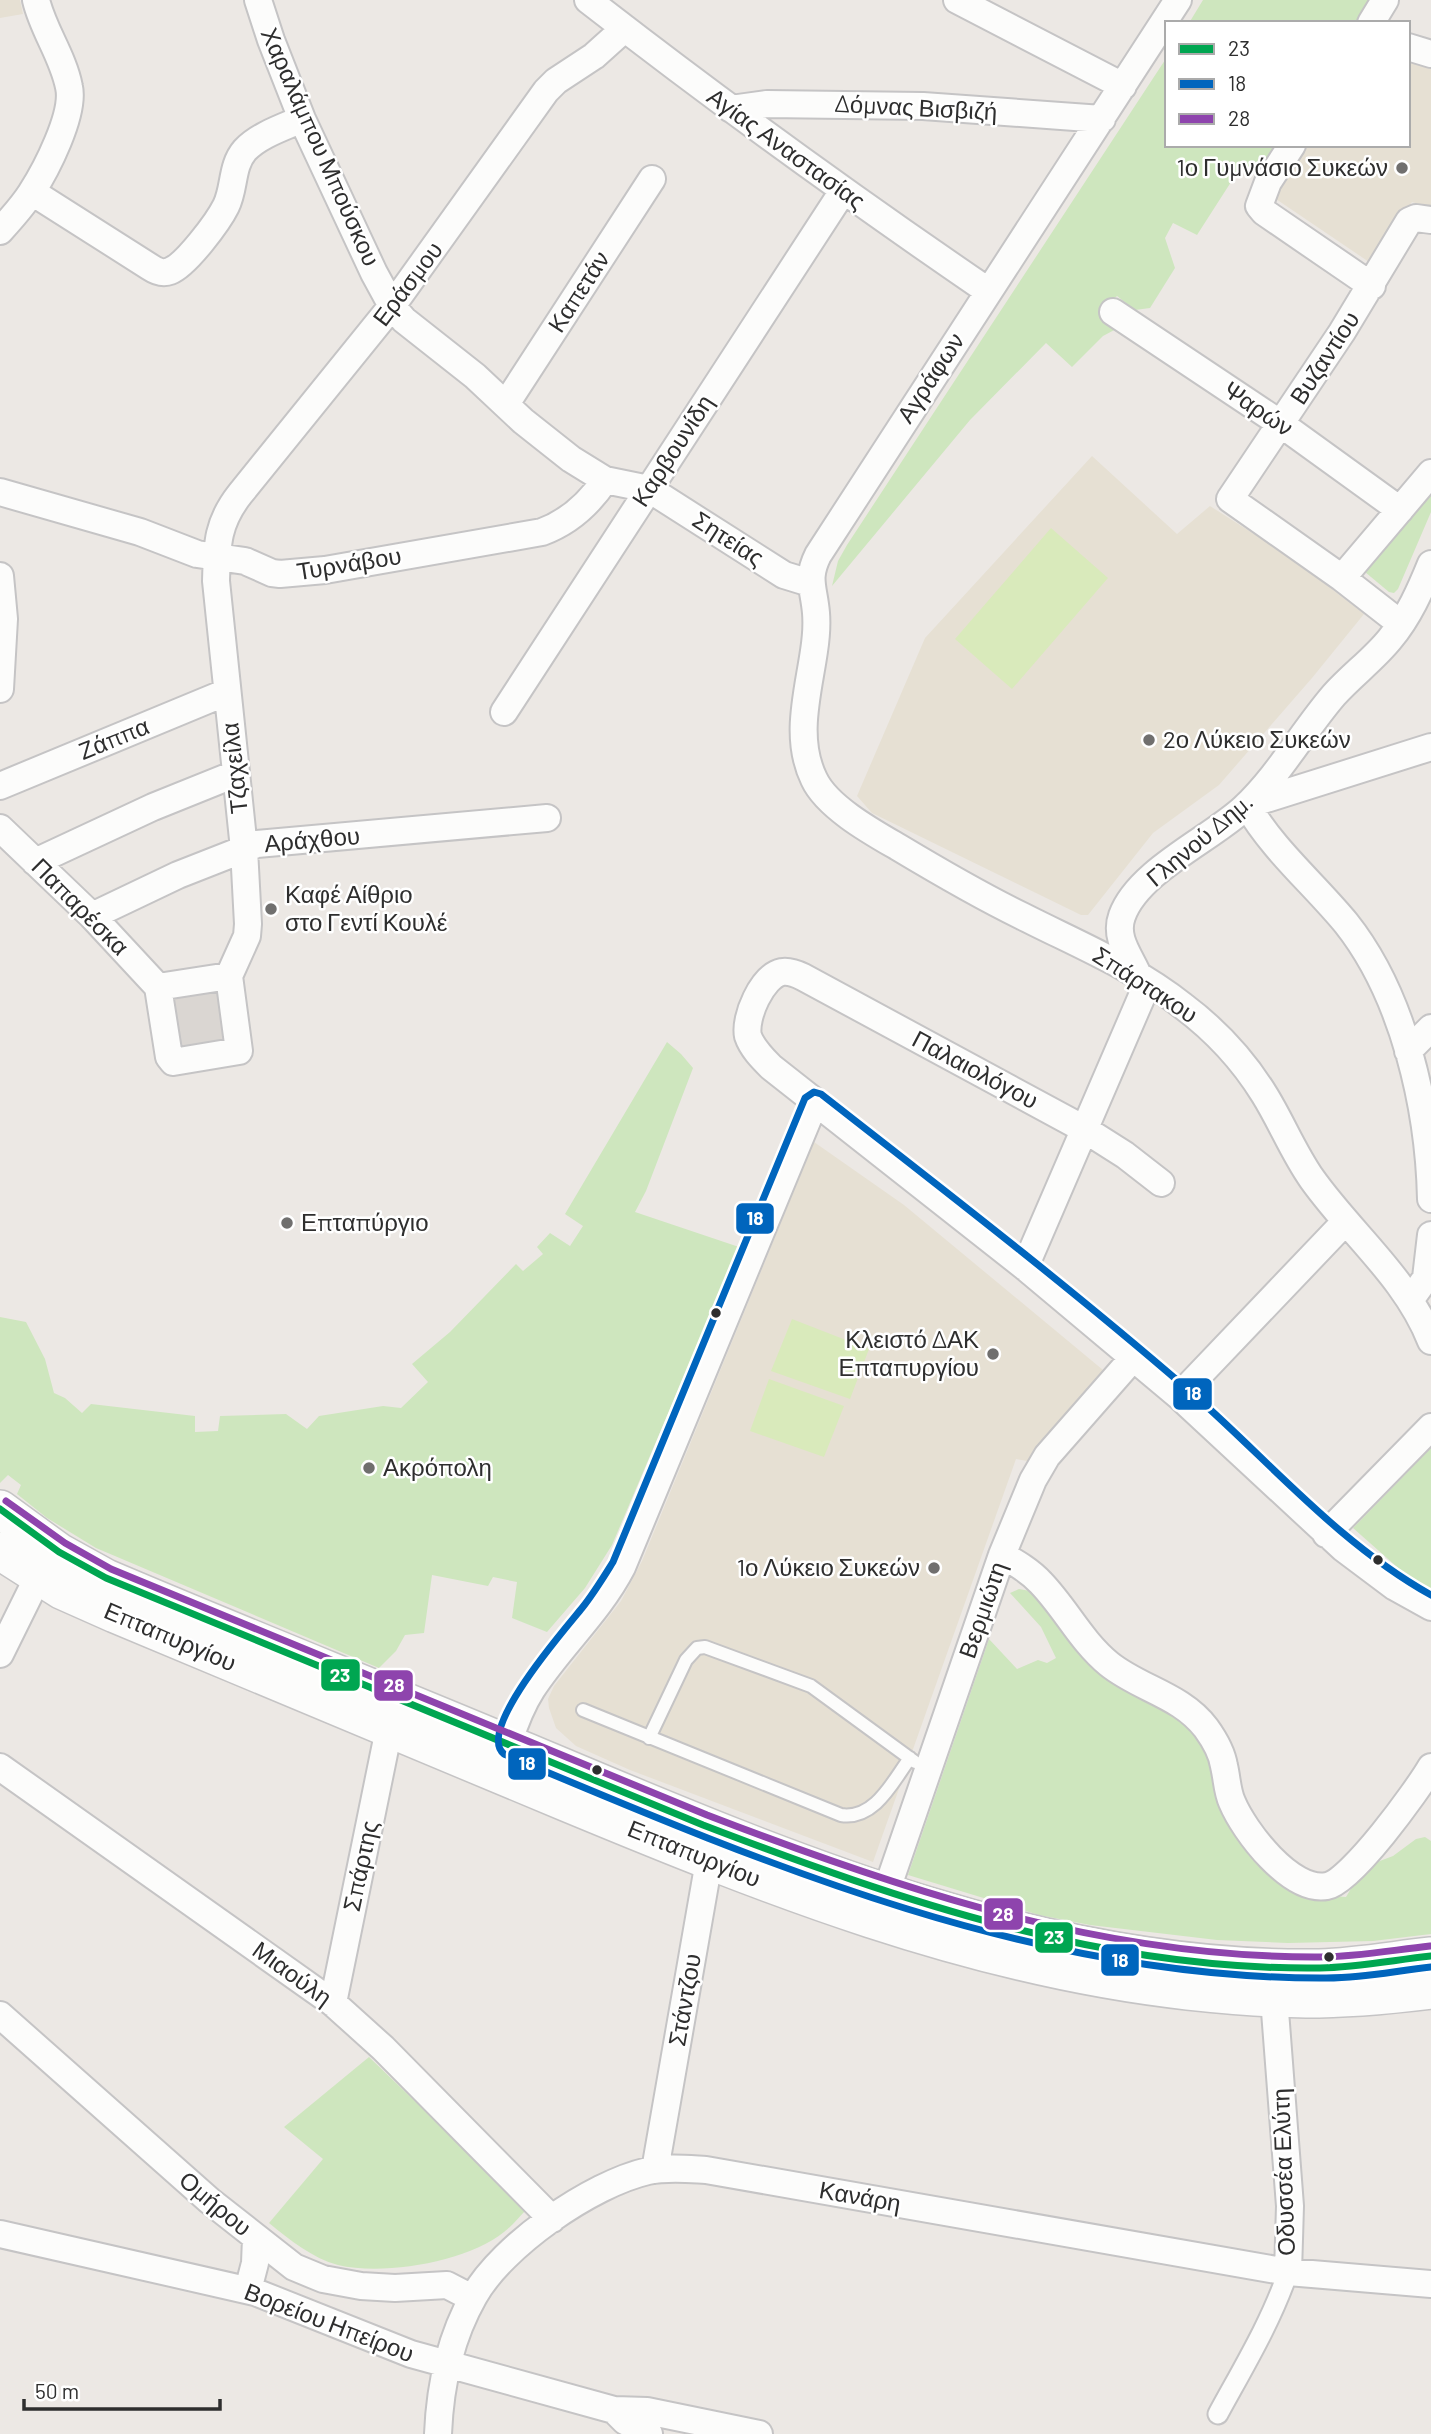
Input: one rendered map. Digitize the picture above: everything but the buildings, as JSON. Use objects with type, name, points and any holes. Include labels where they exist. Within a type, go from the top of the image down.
[{"type":"main road","name":"Επταπυργίου","points":[[0,1509],[52,1548],[106,1578],[508,1744],[712,1846],[876,1921],[1013,1960],[1133,1985],[1275,1998],[1385,1995],[1431,1990]]},
{"type":"main road","name":"Επταπυργίου","points":[[0,1551],[61,1590],[389,1729],[712,1846],[1043,1937],[1164,1959],[1218,1965],[1323,1968],[1431,1956]]},
{"type":"street","points":[[0,231],[32,192],[58,139],[68,108],[70,92],[65,75],[36,0]]},
{"type":"street","name":"Χαραλάμπου Μπούσκου","points":[[258,0],[302,119],[392,306],[410,325],[475,376],[552,446],[604,480],[649,488]]},
{"type":"street","name":"Αγίας Αναστασίας","points":[[588,0],[843,191],[988,291]]},
{"type":"street","points":[[957,0],[1123,86]]},
{"type":"street","name":"Αγράφων","points":[[821,790],[814,780],[808,761],[804,735],[805,704],[816,628],[816,610],[810,583],[814,562],[1178,0]]},
{"type":"street","points":[[1372,21],[1385,0]]},
{"type":"street","name":"Εράσμου","points":[[216,558],[220,530],[231,506],[392,306],[546,91],[594,56],[624,29]]},
{"type":"street","points":[[1410,48],[1431,54]]},
{"type":"street","name":"Δόμνας Βισβιζή","points":[[731,109],[767,104],[923,106],[1102,119]]},
{"type":"street","points":[[32,192],[154,270],[168,272],[178,267],[193,251],[223,212],[229,200],[237,163],[246,149],[302,119]]},
{"type":"street","name":"Βυζαντίου","points":[[1291,147],[1268,182],[1259,206],[1372,286]]},
{"type":"street","name":"Καπετάν","points":[[506,404],[652,179]]},
{"type":"street","name":"Καρβουνίδη","points":[[504,712],[843,191]]},
{"type":"street","name":"Βυζαντίου","points":[[1342,578],[1230,499],[1372,286],[1409,221],[1416,218],[1431,220]]},
{"type":"street","name":"Ψαρών","points":[[1113,312],[1281,424],[1400,510]]},
{"type":"street","points":[[1401,624],[1342,578],[1431,474]]},
{"type":"street","name":"Τυρνάβου","points":[[0,492],[114,523],[197,554],[250,563],[272,573],[310,572],[530,535],[551,529],[568,520],[590,499],[604,480]]},
{"type":"street","name":"Σητείας","points":[[649,488],[784,575],[810,583]]},
{"type":"street","name":"Τζαχείλα","points":[[216,558],[218,608],[244,849],[248,930],[229,975]]},
{"type":"street","name":"Γληνού Δημ.","points":[[1025,1267],[1140,1004],[1143,991],[1120,934],[1120,922],[1126,907],[1142,887],[1162,869],[1247,805],[1334,695],[1382,648],[1401,624],[1414,603],[1431,564]]},
{"type":"street","points":[[0,576],[4,619],[0,689]]},
{"type":"street","name":"Ζάππα","points":[[0,786],[227,692]]},
{"type":"street","points":[[1431,747],[1247,805],[1265,834],[1329,904],[1364,948],[1385,988],[1408,1051],[1428,1131],[1431,1199]]},
{"type":"street","points":[[35,862],[153,807],[235,774]]},
{"type":"street","name":"Σπάρτακου","points":[[821,790],[859,823],[912,856],[1006,908],[1095,950],[1136,973],[1198,1018],[1248,1069],[1311,1177],[1345,1222],[1411,1299],[1431,1340]]},
{"type":"street","name":"Αράχθου","points":[[92,916],[178,875],[264,844],[547,818]]},
{"type":"street","name":"Παπαρέσκα","points":[[0,828],[92,916],[158,987]]},
{"type":"street","name":"Παλαιολόγου","points":[[814,1102],[760,1056],[749,1038],[747,1029],[754,1001],[773,976],[781,972],[792,973],[822,987],[1084,1129],[1125,1155],[1161,1183]]},
{"type":"street","points":[[229,975],[239,1051],[173,1062],[169,1056],[158,987],[229,975]]},
{"type":"street","points":[[1408,1051],[1431,1028]]},
{"type":"street","points":[[508,1744],[532,1689],[595,1610],[622,1567],[814,1102],[1025,1267],[1179,1396],[1326,1534],[1378,1575],[1431,1607]]},
{"type":"street","points":[[1179,1396],[1345,1222]]},
{"type":"street","points":[[1411,1299],[1426,1279],[1431,1235]]},
{"type":"street","name":"Βερμιώτη","points":[[886,1892],[919,1765],[1033,1480],[1047,1456],[1133,1359]]},
{"type":"street","points":[[1326,1534],[1431,1427]]},
{"type":"street","points":[[1002,1556],[1026,1570],[1041,1583],[1075,1629],[1101,1658],[1132,1680],[1173,1698],[1199,1720],[1221,1755],[1229,1796],[1241,1821],[1270,1856],[1301,1881],[1328,1886],[1346,1875],[1403,1808],[1431,1768]]},
{"type":"street","points":[[0,1654],[38,1577]]},
{"type":"street","name":"Σπάρτης","points":[[333,2003],[389,1729]]},
{"type":"street","name":"Μιαούλη","points":[[0,1767],[333,2003],[383,2048],[552,2219]]},
{"type":"street","name":"Στάντζου","points":[[655,2169],[712,1846]]},
{"type":"street","name":"Οδυσσέα Ελύτη","points":[[1218,2414],[1263,2329],[1288,2272],[1290,2206],[1275,1998]]},
{"type":"street","name":"Ομήρου","points":[[0,2015],[61,2071],[256,2238],[294,2267],[323,2279],[372,2287],[447,2285],[472,2298]]},
{"type":"street","name":"Κανάρη","points":[[438,2434],[447,2365],[472,2298],[482,2284],[552,2219],[601,2189],[655,2169],[706,2170],[1288,2272],[1431,2284]]},
{"type":"street","name":"Βορείου Ηπείρου","points":[[0,2234],[271,2297],[395,2349],[614,2410],[625,2421],[649,2434]]},
{"type":"street","points":[[248,2290],[255,2263],[256,2238]]},
{"type":"street","points":[[614,2410],[647,2411],[759,2434]]},
{"type":"lane","points":[[583,1710],[649,1738],[831,1813],[850,1817],[869,1809],[919,1765],[811,1686],[705,1647],[697,1648],[685,1660],[649,1738]]},
{"type":"shaded area","points":[[0,0],[20,0],[23,14],[0,18]]},
{"type":"shaded area","points":[[1410,62],[1431,69],[1431,208],[1412,202],[1372,264],[1273,197],[1306,147],[1410,147]]},
{"type":"shaded area","points":[[1092,456],[1177,534],[1210,506],[1293,559],[1364,614],[1219,785],[1153,833],[1088,915],[1081,915],[872,813],[857,796],[925,638]]},
{"type":"shaded area","points":[[225,985],[233,1046],[175,1056],[165,994]]},
{"type":"shaded area","points":[[814,1142],[904,1205],[1103,1370],[1027,1461],[1016,1459],[873,1862],[630,1770],[576,1746],[556,1728],[548,1699],[554,1686],[621,1601],[642,1561]]},
{"type":"green space","points":[[1203,0],[1372,0],[1359,21],[1190,21]]},
{"type":"green space","points":[[1165,60],[1165,147],[1276,147],[1261,171],[1240,168],[1197,235],[1173,223],[1165,238],[1175,268],[1150,308],[1135,310],[1117,296],[1099,313],[1117,319],[1118,328],[1103,336],[1072,367],[1046,343],[970,420],[832,586],[838,561]]},
{"type":"green space","points":[[1431,488],[1431,512],[1398,589],[1394,593],[1389,592],[1365,570]]},
{"type":"green space","points":[[1051,528],[1108,578],[1012,689],[955,639]]},
{"type":"green space","points":[[667,1042],[693,1068],[646,1191],[635,1212],[739,1247],[612,1545],[585,1588],[547,1632],[512,1618],[517,1582],[493,1577],[488,1586],[432,1575],[424,1633],[405,1635],[396,1651],[379,1668],[96,1548],[47,1518],[17,1494],[21,1485],[8,1475],[0,1483],[0,1317],[26,1322],[45,1359],[54,1393],[65,1398],[82,1413],[91,1404],[195,1416],[195,1432],[218,1431],[220,1416],[286,1414],[307,1429],[319,1416],[383,1406],[401,1408],[428,1382],[412,1364],[450,1332],[516,1264],[523,1271],[543,1254],[537,1247],[550,1233],[570,1246],[583,1226],[565,1214]]},
{"type":"green space","points":[[792,1319],[869,1349],[850,1399],[771,1371]]},
{"type":"green space","points":[[769,1379],[844,1406],[824,1457],[750,1431]]},
{"type":"green space","points":[[1431,1448],[1431,1591],[1405,1574],[1353,1528]]},
{"type":"green space","points":[[1019,1589],[1030,1591],[1170,1712],[1201,1734],[1235,1822],[1332,1896],[1346,1897],[1364,1867],[1393,1856],[1416,1839],[1425,1837],[1431,1841],[1431,1934],[1373,1941],[1288,1943],[1217,1940],[1090,1925],[1039,1915],[908,1875],[989,1639],[1017,1669],[1038,1660],[1047,1663],[1056,1658],[1041,1627],[1010,1593]]},
{"type":"green space","points":[[369,2057],[527,2209],[504,2232],[469,2251],[447,2259],[378,2269],[338,2265],[319,2258],[269,2223],[323,2159],[284,2127]]},
{"type":"transit line","name":"18","points":[[1431,1595],[1364,1550],[1141,1349],[959,1202],[821,1094],[814,1092],[805,1098],[613,1562],[526,1680],[502,1724],[498,1742],[504,1754],[701,1835],[902,1907],[1004,1936],[1108,1958],[1213,1973],[1334,1978],[1431,1967]]},
{"type":"transit line","name":"28","points":[[6,1501],[65,1543],[111,1569],[707,1815],[931,1894],[1083,1933],[1161,1946],[1239,1954],[1319,1957],[1361,1955],[1430,1946]]},
{"type":"transit line","name":"23","points":[[0,1509],[59,1552],[106,1578],[703,1825],[853,1880],[929,1904],[1005,1926],[1161,1958],[1240,1966],[1320,1968],[1431,1956]]},
{"type":"place","name":"1ο Γυμνάσιο Συκεών","points":[[1402,168]]},
{"type":"place","name":"2ο Λύκειο Συκεών","points":[[1149,740]]},
{"type":"place","name":"Καφέ Αίθριο στο Γεντί Κουλέ","points":[[271,909]]},
{"type":"place","name":"Επταπύργιο","points":[[287,1223]]},
{"type":"place","name":"Κλειστό ΔΑΚ Επταπυργίου","points":[[993,1354]]},
{"type":"place","name":"Ακρόπολη","points":[[369,1468]]},
{"type":"place","name":"1ο Λύκειο Συκεών","points":[[934,1568]]}]
